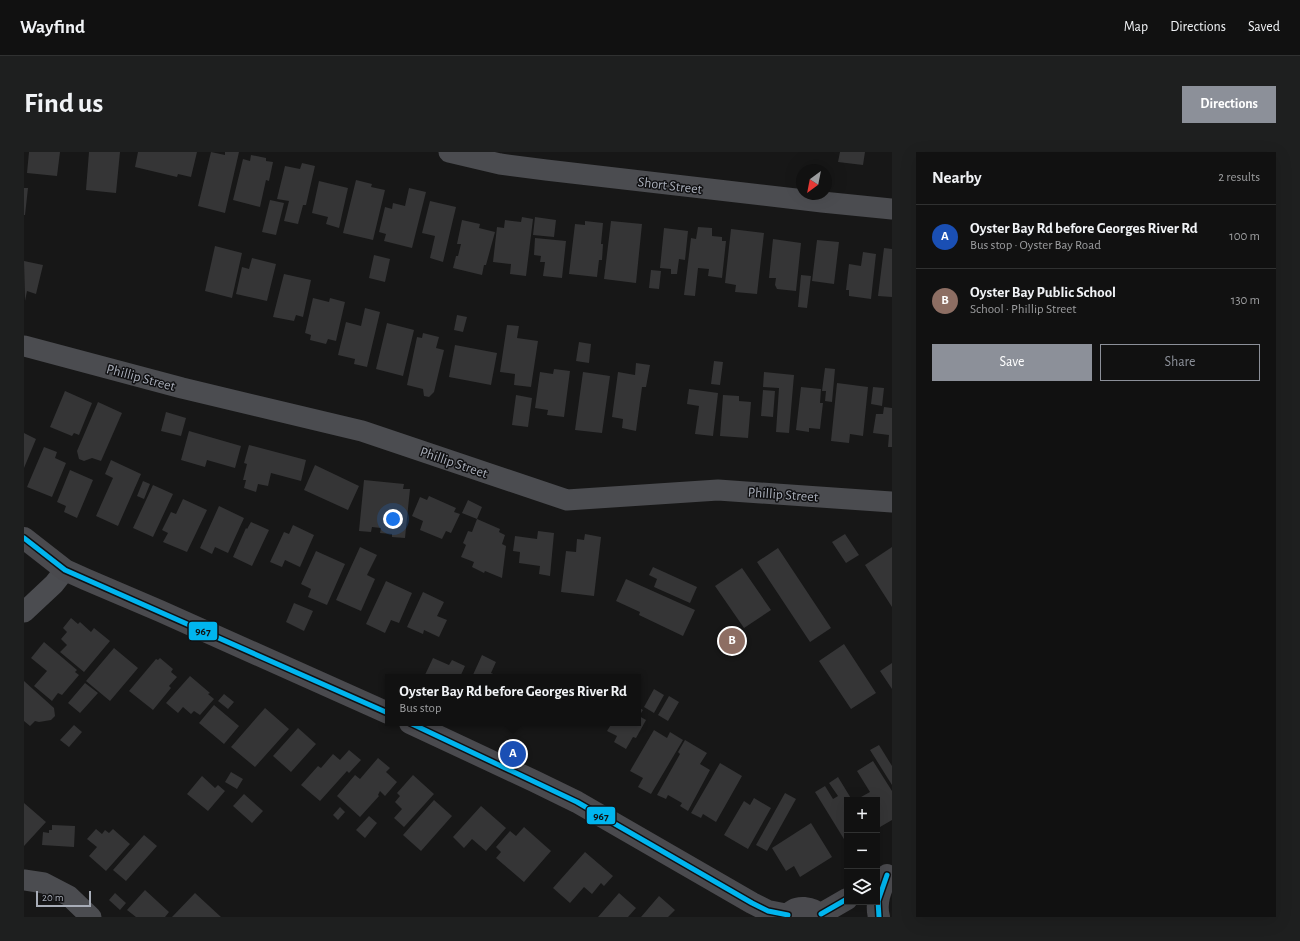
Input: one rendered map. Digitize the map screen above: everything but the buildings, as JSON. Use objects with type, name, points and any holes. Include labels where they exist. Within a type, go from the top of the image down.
[{"type":"street","name":"Short Street","points":[[449,152],[500,164],[538,169],[892,209]]},
{"type":"street","name":"Phillip Street","points":[[24,346],[182,388],[362,430],[567,500],[718,490],[892,502]]},
{"type":"street","points":[[24,538],[65,570],[385,712]]},
{"type":"street","points":[[24,612],[54,584],[65,570]]},
{"type":"street","points":[[416,726],[577,802],[731,892],[768,911],[787,916],[794,910],[805,908],[813,910],[822,916],[844,901]]},
{"type":"street","points":[[879,917],[879,896],[885,876]]},
{"type":"street","points":[[24,880],[44,883],[69,896],[91,917]]},
{"type":"transit line","name":"967","points":[[24,538],[65,570],[385,712]]},
{"type":"transit line","name":"967","points":[[416,726],[577,802],[752,903],[768,911],[788,915]]},
{"type":"transit line","name":"967","points":[[879,917],[878,901],[887,875]]},
{"type":"transit line","name":"967","points":[[821,914],[844,901]]},
{"type":"place","name":"Oyster Bay Public School","points":[[732,641]]},
{"type":"place","name":"Oyster Bay Rd before Georges River Rd","points":[[513,754]]}]
